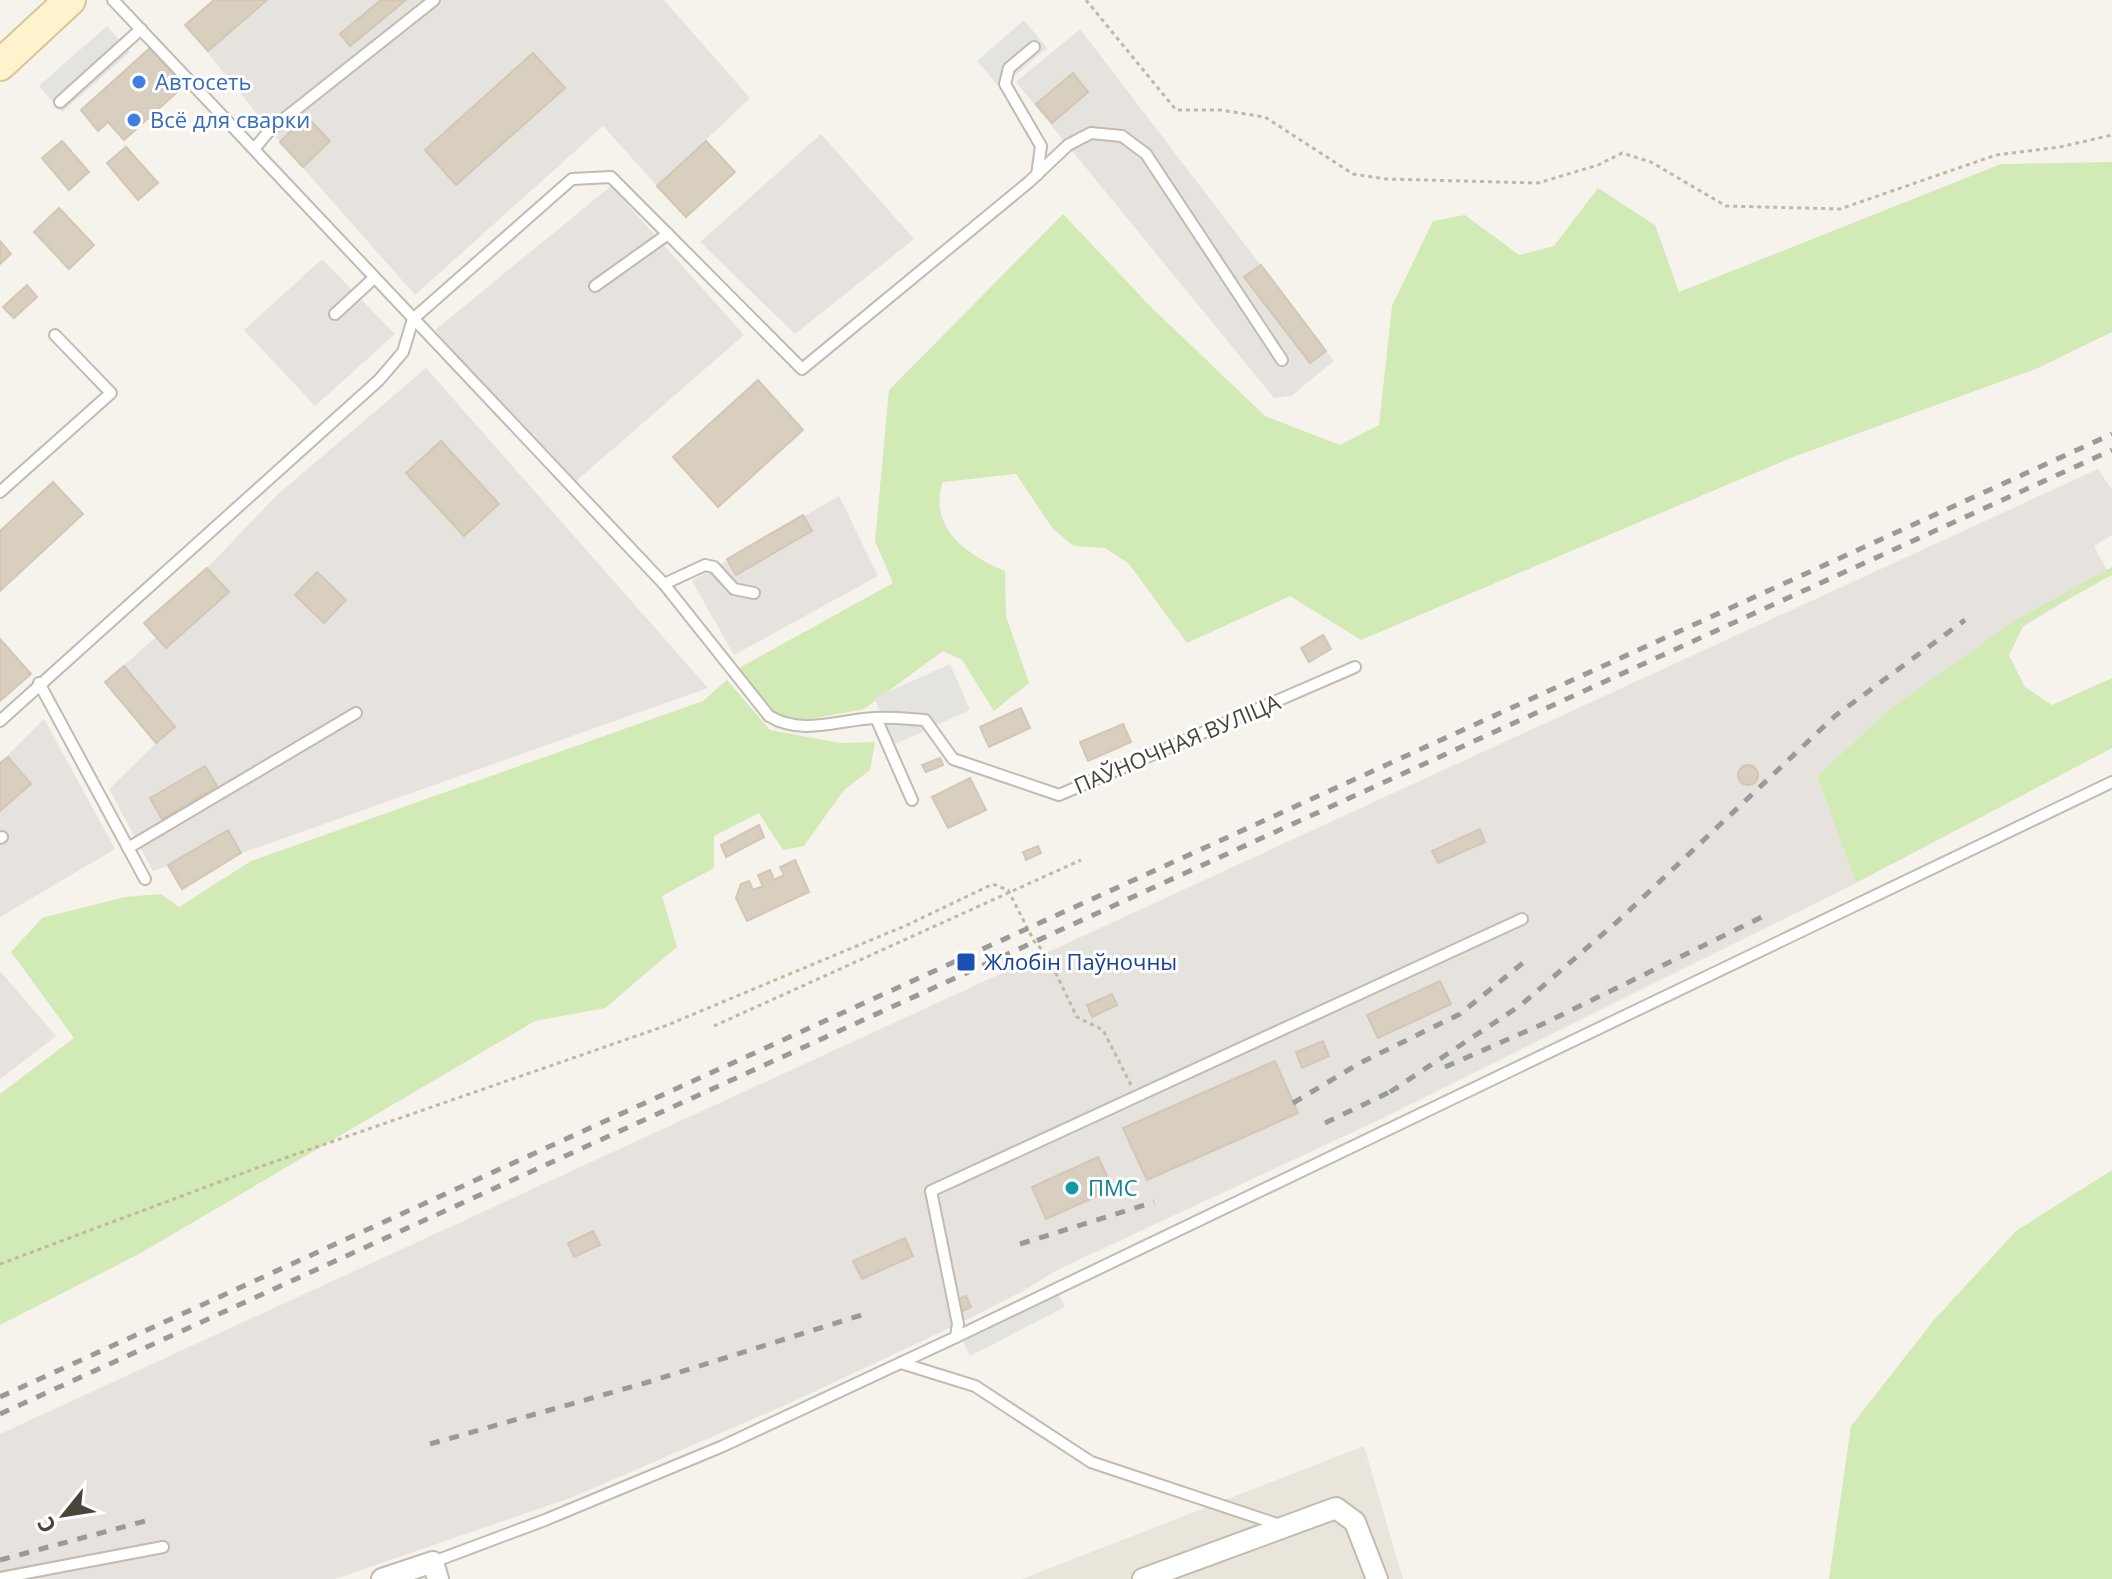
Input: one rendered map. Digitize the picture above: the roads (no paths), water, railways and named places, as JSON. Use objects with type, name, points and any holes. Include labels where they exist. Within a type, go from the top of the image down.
[{"type":"main road","points":[[0,65],[70,0]]},
{"type":"street","points":[[1143,1579],[1336,1508],[1355,1522],[1377,1579]]},
{"type":"street","points":[[382,1579],[436,1571]]},
{"type":"lane","points":[[113,0],[664,584],[769,716],[784,725],[804,727],[876,718],[912,800]]},
{"type":"lane","points":[[254,149],[270,130],[434,0]]},
{"type":"lane","points":[[60,102],[141,29]]},
{"type":"lane","points":[[1034,47],[1009,68],[1005,84],[1041,146],[1037,175]]},
{"type":"lane","points":[[0,721],[379,380],[403,352],[413,319],[572,179],[611,177],[802,369],[1037,175],[1068,145],[1091,133],[1122,136],[1146,154],[1282,360]]},
{"type":"lane","points":[[595,286],[668,234]]},
{"type":"lane","points":[[335,314],[374,278]]},
{"type":"lane","points":[[0,492],[111,393],[55,335]]},
{"type":"lane","points":[[664,584],[705,565],[714,567],[734,589],[754,593]]},
{"type":"lane","name":"ПАЎНОЧНАЯ ВУЛІЦА","points":[[876,718],[925,720],[953,759],[1059,795],[1355,667]]},
{"type":"lane","points":[[39,683],[145,879]]},
{"type":"lane","points":[[128,848],[356,713]]},
{"type":"lane","points":[[436,1571],[545,1520],[723,1446],[901,1363],[2112,782]]},
{"type":"lane","points":[[956,1337],[958,1324],[931,1191],[1522,919]]},
{"type":"lane","points":[[901,1363],[975,1386],[1091,1462],[1285,1527]]},
{"type":"lane","points":[[0,1578],[163,1547]]},
{"type":"railway","points":[[0,1397],[2112,434]]},
{"type":"railway","points":[[0,1414],[2112,450]]},
{"type":"railway","points":[[1390,1092],[1521,1005],[1619,920],[1835,716],[1965,620]]},
{"type":"railway","points":[[1445,1067],[1545,1023],[1764,916]]},
{"type":"railway","points":[[1293,1103],[1360,1063],[1460,1014],[1524,962]]},
{"type":"railway","points":[[1325,1123],[1398,1088]]},
{"type":"railway","points":[[1020,1244],[1154,1202]]},
{"type":"railway","points":[[430,1444],[645,1383],[865,1314]]},
{"type":"railway","points":[[0,1560],[149,1520]]},
{"type":"place","name":"Автосеть","points":[[139,82]]},
{"type":"place","name":"Всё для сварки","points":[[134,120]]},
{"type":"place","name":"Жлобін Паўночны","points":[[966,962]]},
{"type":"place","name":"ПМС","points":[[1072,1188]]}]
